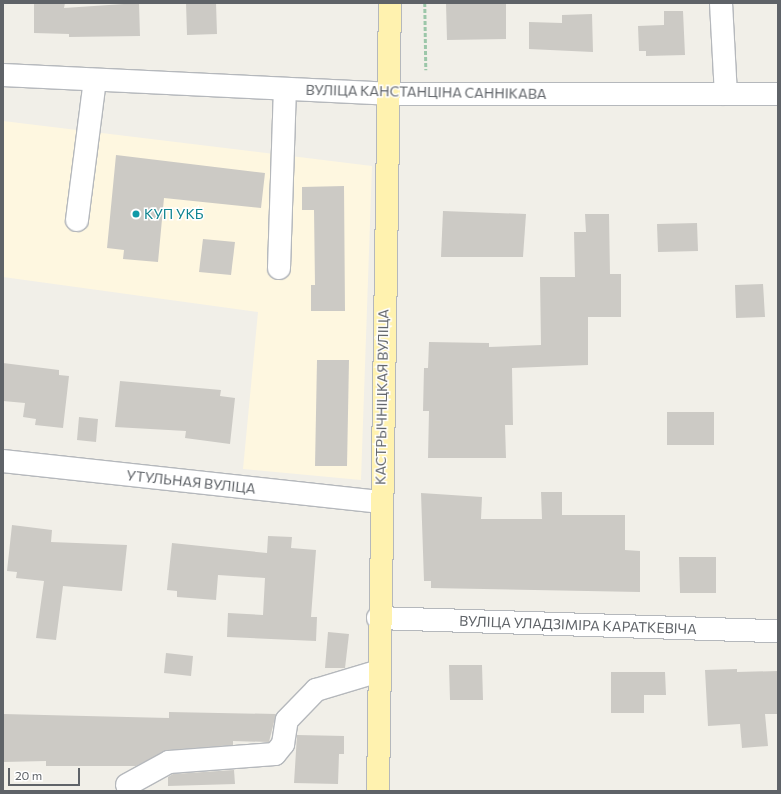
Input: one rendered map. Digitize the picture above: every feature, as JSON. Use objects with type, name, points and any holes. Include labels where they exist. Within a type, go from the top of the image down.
[{"type":"main road","name":"КАСТРЫЧНІЦКАЯ ВУЛІЦА","points":[[378,791],[378,618],[390,3]]},
{"type":"street","points":[[721,3],[726,94]]},
{"type":"street","name":"ВУЛІЦА КАНСТАНЦІНА САННІКАВА","points":[[3,75],[389,94],[778,94]]},
{"type":"street","points":[[77,220],[95,80]]},
{"type":"street","points":[[279,268],[285,89]]},
{"type":"street","name":"УТУЛЬНАЯ ВУЛІЦА","points":[[3,461],[380,502]]},
{"type":"street","name":"ВУЛІЦА УЛАДЗІМІРА КАРАТКЕВІЧА","points":[[378,618],[778,631]]},
{"type":"street","points":[[127,785],[169,762],[275,754],[283,744],[288,720],[316,690],[379,671]]},
{"type":"path","points":[[425,3],[427,94]]},
{"type":"shaded area","points":[[3,121],[372,166],[361,480],[243,469],[258,312],[3,277]]},
{"type":"building","points":[[34,3],[65,3],[64,8],[139,3],[140,36],[69,37],[69,34],[34,33]]},
{"type":"building","points":[[186,3],[216,3],[217,34],[187,35]]},
{"type":"building","points":[[446,3],[506,3],[506,39],[447,40]]},
{"type":"building","points":[[664,11],[683,11],[685,55],[646,56],[646,51],[639,51],[638,26],[664,25]]},
{"type":"building","points":[[592,14],[593,52],[529,49],[529,22],[562,23],[562,15]]},
{"type":"building","points":[[116,155],[265,173],[261,208],[164,198],[158,262],[123,259],[124,250],[107,248]]},
{"type":"building","points":[[344,186],[345,311],[311,311],[311,285],[315,285],[314,210],[302,210],[302,187]]},
{"type":"building","points":[[443,211],[526,214],[523,257],[441,257]]},
{"type":"building","points":[[585,214],[609,214],[610,274],[621,274],[621,317],[588,317],[588,365],[512,368],[513,425],[505,425],[506,458],[428,458],[429,411],[423,411],[424,368],[428,368],[429,342],[489,343],[489,347],[541,345],[540,277],[575,277],[574,232],[586,232]]},
{"type":"building","points":[[697,223],[698,251],[658,252],[657,224]]},
{"type":"building","points":[[203,239],[235,242],[231,275],[199,272]]},
{"type":"building","points":[[763,284],[765,317],[736,318],[735,285]]},
{"type":"building","points":[[317,360],[349,360],[347,466],[315,466]]},
{"type":"building","points":[[3,363],[59,370],[59,375],[69,376],[63,428],[35,425],[36,419],[23,417],[25,403],[3,401]]},
{"type":"building","points":[[120,381],[221,390],[220,396],[235,398],[230,444],[185,438],[186,431],[115,427]]},
{"type":"building","points":[[667,412],[714,412],[714,445],[667,445]]},
{"type":"building","points":[[79,417],[98,419],[96,442],[77,440]]},
{"type":"building","points":[[541,492],[562,492],[562,515],[625,515],[625,550],[640,551],[640,592],[431,588],[431,581],[424,581],[421,493],[482,497],[481,519],[542,519]]},
{"type":"building","points":[[12,525],[52,530],[51,542],[127,545],[122,591],[63,586],[56,640],[36,638],[44,581],[16,578],[17,572],[7,571]]},
{"type":"building","points":[[268,536],[292,537],[291,548],[316,550],[311,617],[317,617],[316,641],[227,637],[228,613],[263,615],[265,578],[218,575],[216,600],[177,597],[177,591],[167,590],[172,543],[267,553]]},
{"type":"building","points":[[679,557],[716,557],[716,593],[680,593]]},
{"type":"building","points":[[328,632],[349,634],[345,668],[325,668]]},
{"type":"building","points":[[166,653],[193,656],[191,676],[164,673]]},
{"type":"building","points":[[449,665],[482,665],[483,700],[450,700]]},
{"type":"building","points":[[737,669],[737,672],[778,671],[778,714],[765,714],[768,746],[742,748],[740,724],[708,726],[705,670]]},
{"type":"building","points":[[611,672],[665,672],[666,695],[644,695],[644,713],[611,713]]},
{"type":"building","points":[[169,712],[276,714],[269,742],[233,741],[233,745],[168,750],[136,766],[46,766],[46,761],[3,762],[3,714],[169,718]]},
{"type":"building","points":[[297,735],[344,736],[344,754],[339,754],[338,784],[294,783]]},
{"type":"building","points":[[234,770],[235,784],[168,786],[168,777],[173,774]]},
{"type":"place","name":"КУП УКБ","points":[[136,214]]}]
